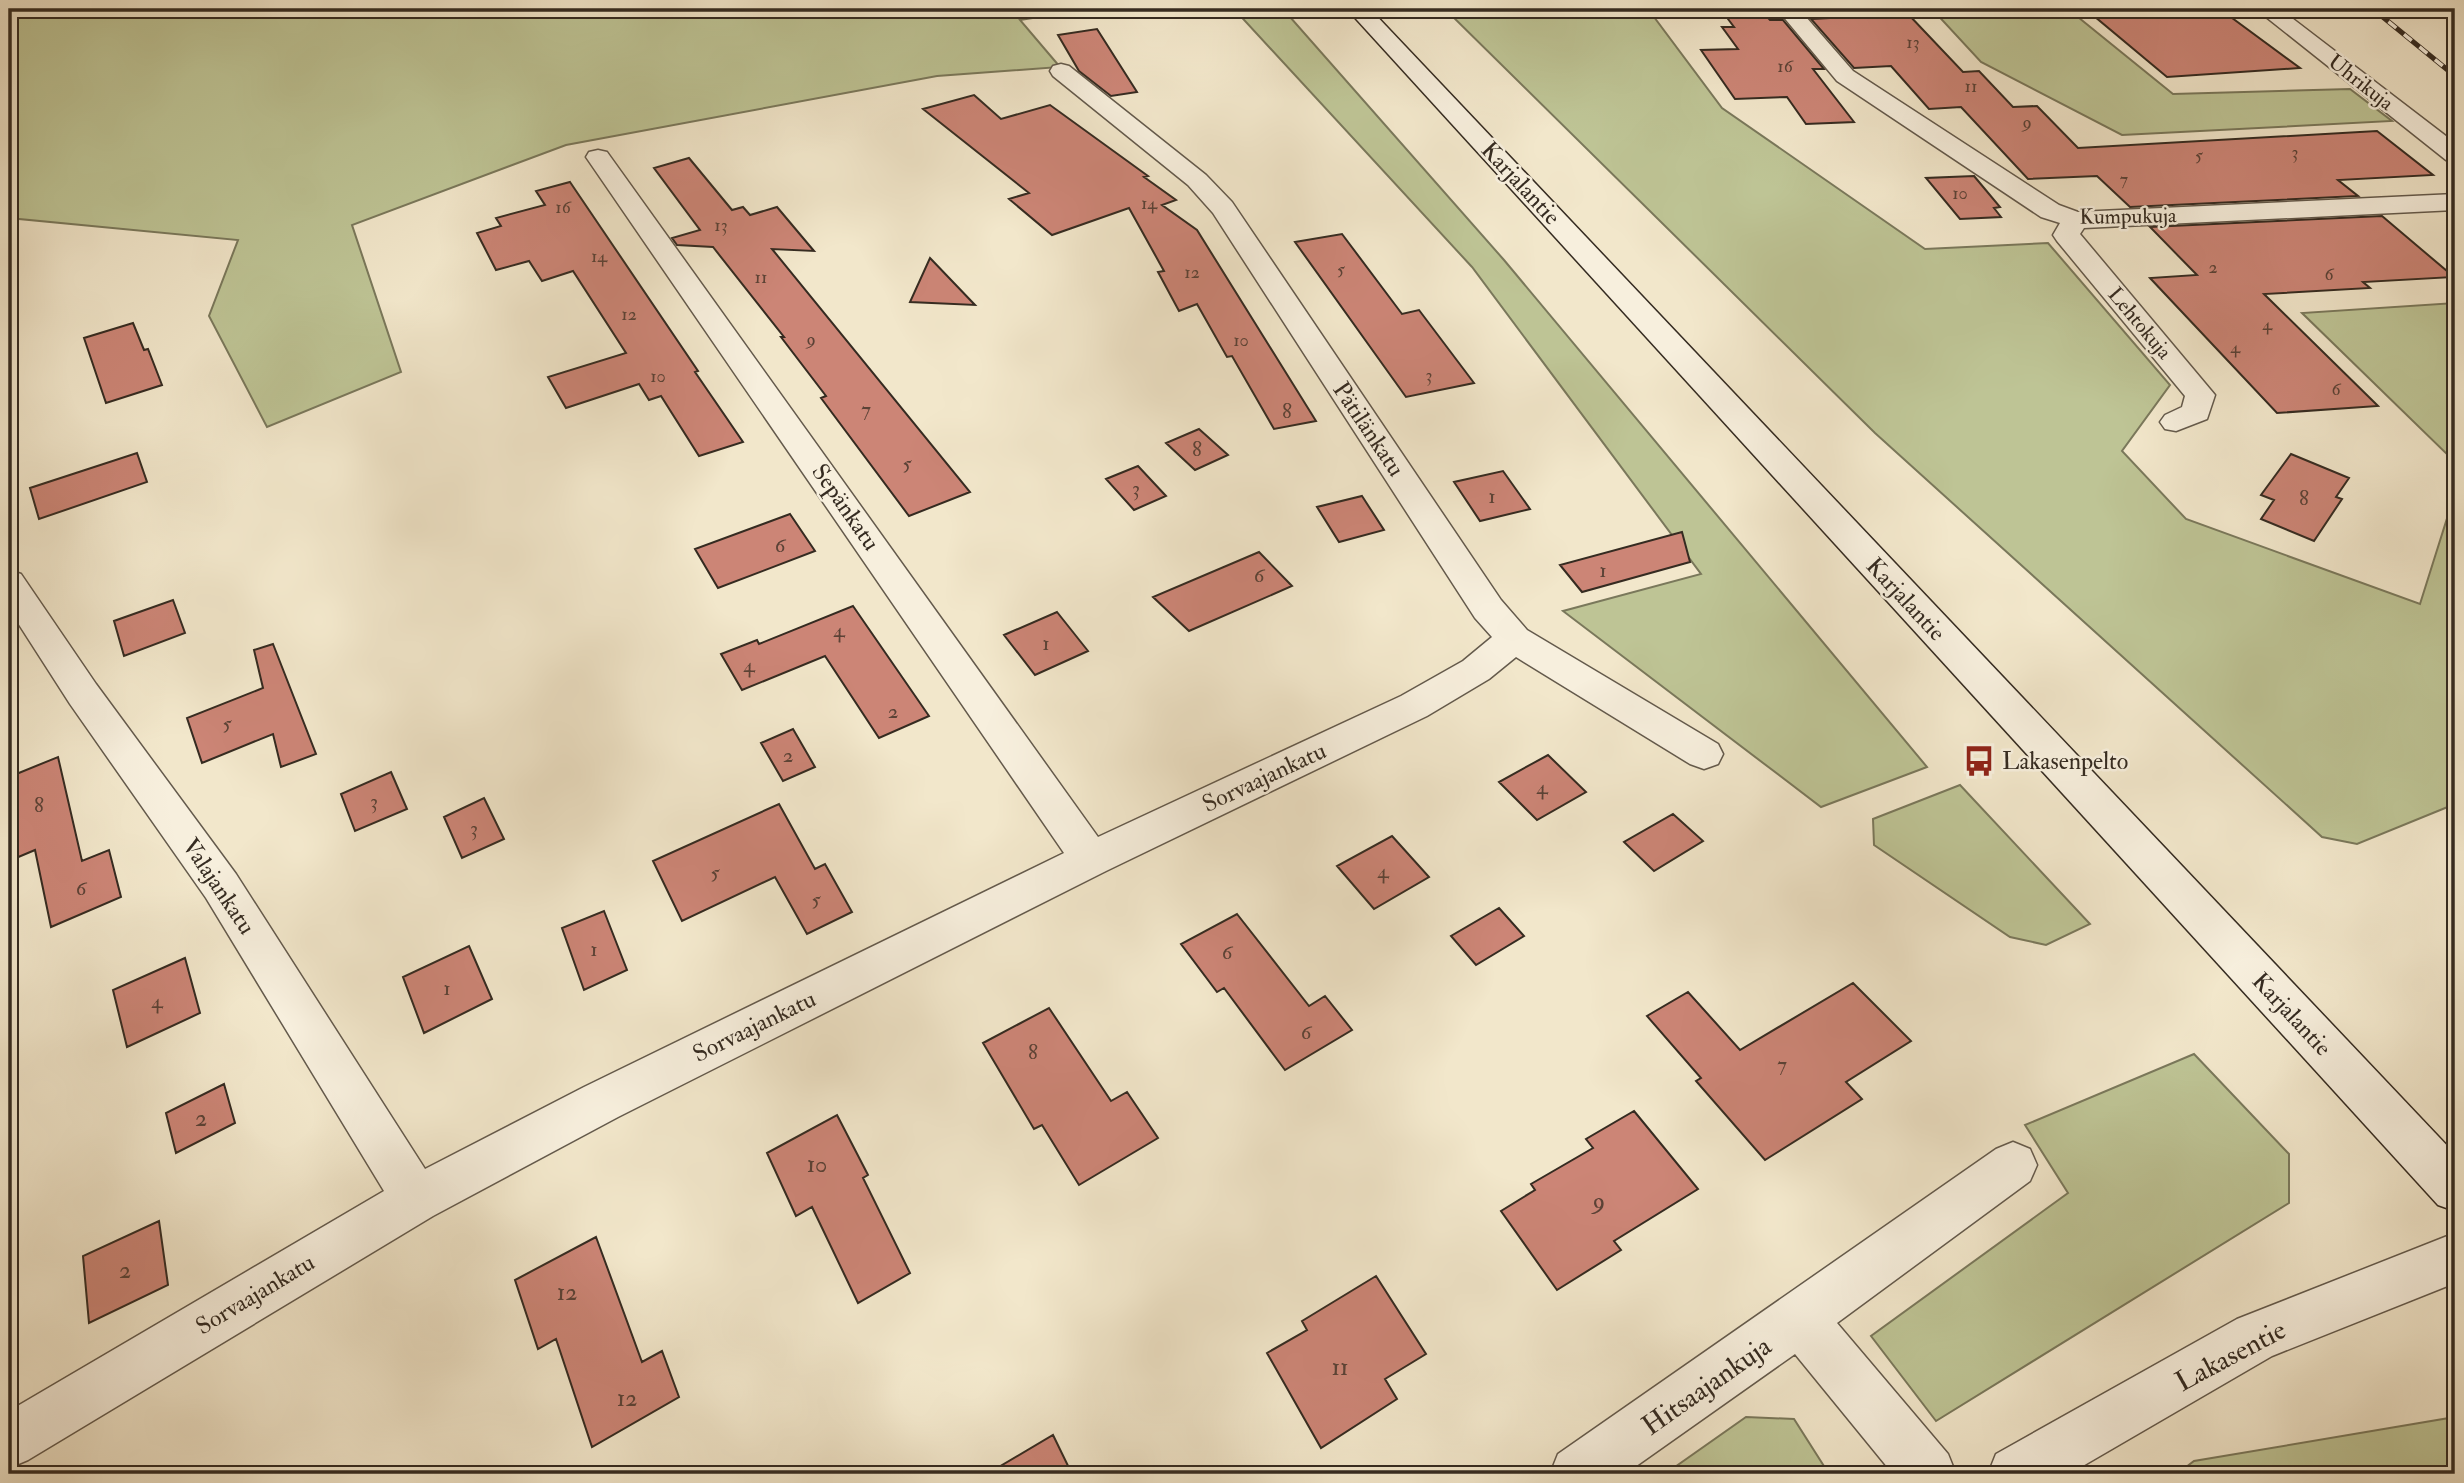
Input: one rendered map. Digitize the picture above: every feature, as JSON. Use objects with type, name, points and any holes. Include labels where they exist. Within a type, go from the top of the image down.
[{"type":"street","name":"Karjalantie","points":[[1358,9],[2455,1188]]},
{"type":"street","name":"Kumpukuja","points":[[1788,9],[1845,76],[2050,211],[2076,220],[2455,202]]},
{"type":"street","name":"Uhrikuja","points":[[2267,9],[2455,155]]},
{"type":"street","name":"Pätilänkatu","points":[[1061,71],[1197,180],[1223,208],[1481,597],[1514,639],[1704,754]]},
{"type":"street","name":"Sepänkatu","points":[[598,157],[1091,859]]},
{"type":"street","name":"Lehtokuja","points":[[2076,220],[2066,235],[2200,395],[2196,412],[2176,422]]},
{"type":"street","name":"Valajankatu","points":[[9,582],[83,694],[222,886],[416,1199]]},
{"type":"street","name":"Sorvaajankatu","points":[[9,1441],[416,1199],[601,1102],[1091,859],[1414,706],[1476,670],[1514,639]]},
{"type":"street","name":"Hitsaajankuja","points":[[1578,1474],[1800,1319],[2013,1165]]},
{"type":"street","name":"Lakasentie","points":[[2016,1474],[2255,1337],[2455,1258]]},
{"type":"street","points":[[1800,1319],[1927,1474]]},
{"type":"green space","points":[[9,9],[1089,9],[1020,20],[1060,67],[937,76],[566,145],[352,225],[401,372],[267,427],[209,316],[238,240],[9,218]]},
{"type":"green space","points":[[1234,9],[1283,9],[1504,260],[1927,767],[1821,807],[1563,611],[1701,574],[1472,267]]},
{"type":"green space","points":[[1445,9],[1648,9],[1722,108],[1925,249],[2048,243],[2170,385],[2122,451],[2186,519],[2420,604],[2455,493],[2455,804],[2357,844],[2322,837],[1875,433]]},
{"type":"green space","points":[[1932,9],[2068,9],[2173,94],[2350,89],[2392,121],[2122,135],[1981,62]]},
{"type":"green space","points":[[2455,303],[2455,462],[2302,313]]},
{"type":"green space","points":[[1960,785],[2090,924],[2046,945],[2010,937],[1874,845],[1873,819]]},
{"type":"green space","points":[[2194,1054],[2289,1154],[2289,1203],[1936,1421],[1871,1336],[2068,1193],[2025,1125]]},
{"type":"green space","points":[[1746,1417],[1794,1419],[1829,1474],[1665,1474]]},
{"type":"green space","points":[[2455,1417],[2455,1474],[2177,1474],[2194,1461]]},
{"type":"building","points":[[1761,10],[1770,20],[1783,20],[1824,69],[1813,69],[1854,122],[1806,124],[1787,97],[1735,99],[1701,50],[1738,49],[1722,27],[1734,27],[1722,11]]},
{"type":"building","points":[[2172,12],[2179,17],[2228,15],[2300,68],[2167,77],[2094,16]]},
{"type":"building","points":[[1908,14],[1963,72],[1979,71],[2013,107],[2037,106],[2078,148],[2377,131],[2433,175],[2338,180],[2358,196],[2130,207],[2097,176],[2028,179],[1961,107],[1929,109],[1891,66],[1854,68],[1811,19]]},
{"type":"building","points":[[1097,29],[1137,92],[1111,96],[1079,71],[1058,35]]},
{"type":"building","points":[[974,95],[1001,119],[1050,105],[1148,176],[1144,177],[1176,200],[1162,205],[1197,230],[1316,421],[1274,429],[1232,356],[1227,357],[1197,304],[1179,311],[1158,272],[1164,271],[1129,208],[1052,235],[1009,199],[1029,193],[923,109]]},
{"type":"building","points":[[689,158],[732,210],[743,207],[750,215],[777,207],[814,251],[772,249],[970,492],[909,516],[821,398],[826,396],[781,337],[784,337],[713,247],[677,245],[672,238],[700,230],[654,168]]},
{"type":"building","points":[[1974,176],[2000,207],[1994,208],[2001,217],[1960,219],[1926,178]]},
{"type":"building","points":[[570,182],[743,442],[699,456],[661,396],[649,400],[639,384],[566,408],[548,377],[626,353],[573,271],[542,281],[529,261],[496,270],[477,233],[501,226],[496,218],[545,205],[536,191]]},
{"type":"building","points":[[2382,216],[2454,277],[2363,282],[2370,288],[2264,294],[2378,406],[2277,413],[2150,278],[2197,275],[2150,227]]},
{"type":"building","points":[[1342,234],[1402,314],[1419,310],[1474,383],[1406,397],[1295,242]]},
{"type":"building","points":[[930,258],[975,305],[910,302]]},
{"type":"building","points":[[133,323],[144,350],[148,349],[162,385],[106,403],[84,338]]},
{"type":"building","points":[[1199,429],[1228,455],[1195,470],[1166,443]]},
{"type":"building","points":[[137,453],[147,482],[39,519],[30,488]]},
{"type":"building","points":[[2291,454],[2349,478],[2336,497],[2342,499],[2314,541],[2261,519],[2274,500],[2261,495]]},
{"type":"building","points":[[1138,466],[1166,496],[1134,510],[1106,479]]},
{"type":"building","points":[[1503,471],[1530,509],[1480,521],[1454,482]]},
{"type":"building","points":[[1362,496],[1384,530],[1339,542],[1317,507]]},
{"type":"building","points":[[790,514],[815,551],[718,588],[695,549]]},
{"type":"building","points":[[1682,532],[1690,562],[1582,592],[1560,565]]},
{"type":"building","points":[[1259,552],[1292,586],[1189,631],[1153,597]]},
{"type":"building","points":[[173,600],[185,633],[124,656],[114,621]]},
{"type":"building","points":[[853,606],[929,716],[879,738],[825,656],[742,690],[721,654],[757,640],[759,644]]},
{"type":"building","points":[[1057,612],[1088,651],[1035,675],[1004,635]]},
{"type":"building","points":[[273,644],[316,754],[281,767],[273,734],[202,763],[187,718],[263,688],[254,650]]},
{"type":"building","points":[[793,729],[815,767],[783,781],[761,743]]},
{"type":"building","points":[[1548,755],[1586,792],[1537,820],[1499,782]]},
{"type":"building","points":[[58,757],[82,861],[109,850],[121,897],[51,927],[35,850],[9,861],[9,777]]},
{"type":"building","points":[[391,772],[407,809],[355,831],[341,794]]},
{"type":"building","points":[[484,798],[504,839],[462,858],[444,817]]},
{"type":"building","points":[[779,804],[815,869],[825,864],[852,912],[807,934],[775,877],[682,921],[653,861]]},
{"type":"building","points":[[1673,814],[1703,841],[1654,871],[1624,842]]},
{"type":"building","points":[[1392,836],[1429,877],[1374,909],[1337,866]]},
{"type":"building","points":[[1499,908],[1524,936],[1476,965],[1451,936]]},
{"type":"building","points":[[604,911],[627,970],[584,990],[562,928]]},
{"type":"building","points":[[1237,914],[1309,1006],[1325,996],[1352,1030],[1285,1070],[1224,988],[1217,992],[1181,944]]},
{"type":"building","points":[[469,946],[492,999],[424,1033],[403,977]]},
{"type":"building","points":[[185,958],[200,1013],[127,1047],[113,990]]},
{"type":"building","points":[[1853,983],[1911,1041],[1846,1082],[1862,1099],[1765,1160],[1696,1081],[1701,1078],[1647,1016],[1688,992],[1740,1050]]},
{"type":"building","points":[[1049,1008],[1111,1101],[1127,1092],[1158,1138],[1079,1185],[1042,1125],[1034,1129],[983,1043]]},
{"type":"building","points":[[224,1084],[235,1123],[176,1153],[166,1113]]},
{"type":"building","points":[[1634,1111],[1698,1189],[1614,1241],[1621,1250],[1557,1290],[1501,1211],[1535,1190],[1531,1184],[1593,1148],[1586,1139]]},
{"type":"building","points":[[837,1115],[868,1175],[863,1178],[910,1273],[858,1303],[812,1207],[796,1216],[767,1153]]},
{"type":"building","points":[[159,1221],[168,1285],[89,1323],[83,1256]]},
{"type":"building","points":[[596,1237],[642,1362],[662,1351],[679,1397],[592,1447],[556,1339],[538,1349],[515,1280]]},
{"type":"building","points":[[1376,1276],[1426,1354],[1385,1379],[1397,1399],[1321,1448],[1267,1353],[1307,1330],[1302,1321]]},
{"type":"building","points":[[1053,1435],[1072,1474],[987,1474]]},
{"type":"railway","points":[[2373,9],[2455,76]]},
{"type":"place","name":"Lakasenpelto","points":[[1979,761]]}]
